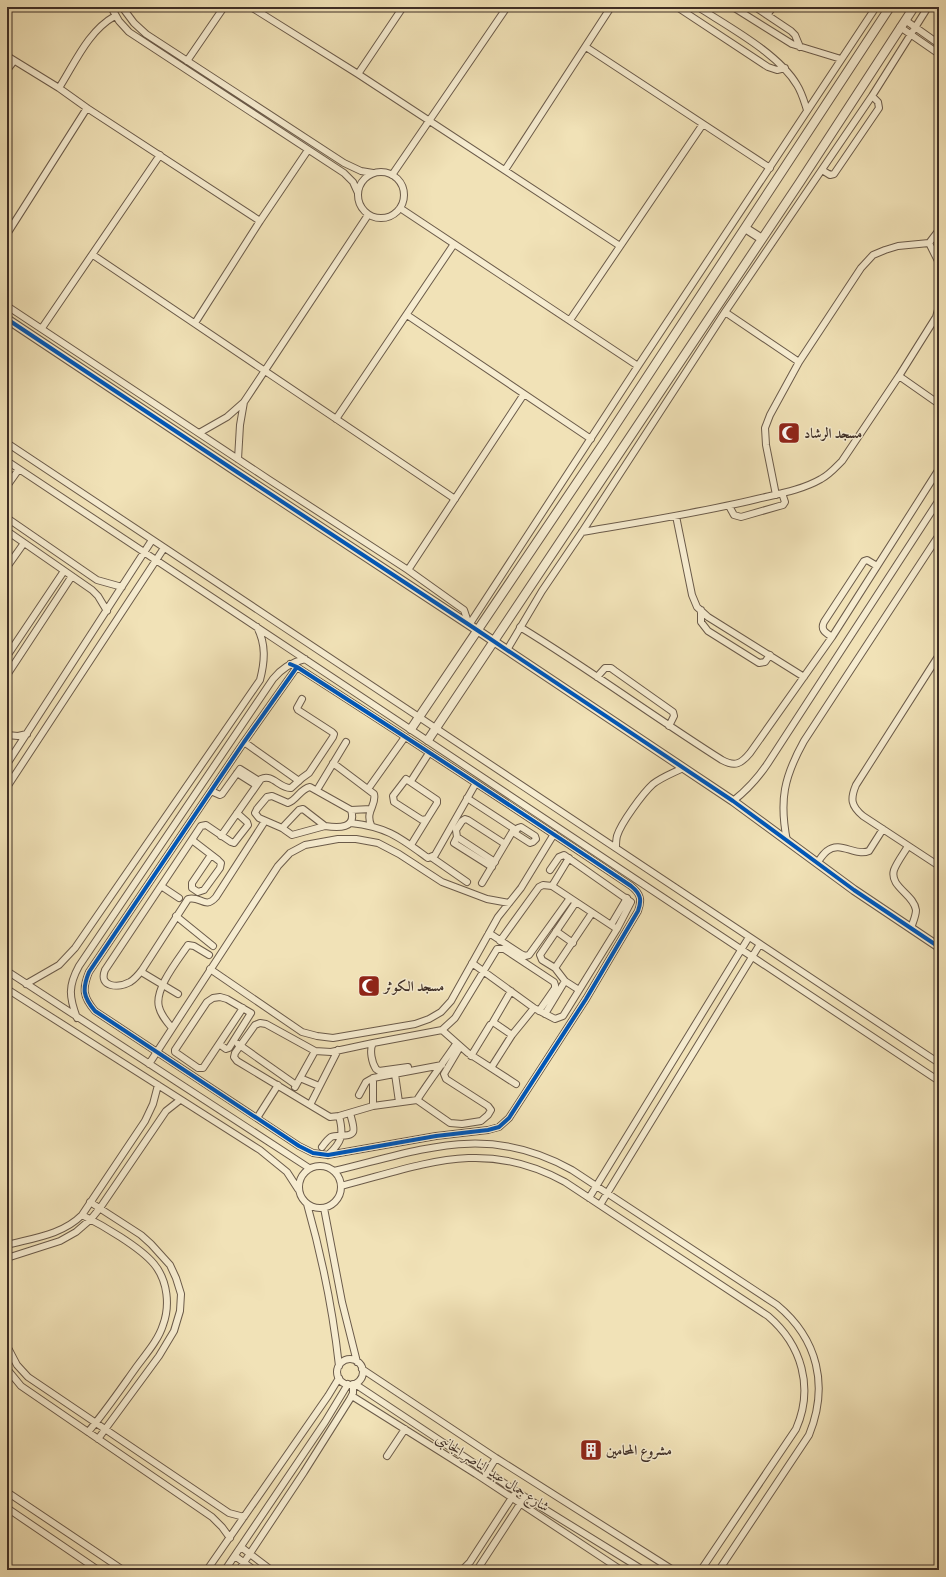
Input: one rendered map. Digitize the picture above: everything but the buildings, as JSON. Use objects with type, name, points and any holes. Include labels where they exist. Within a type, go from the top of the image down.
[{"type":"street","points":[[111,7],[115,16],[124,27],[135,36],[348,177],[358,192],[360,205],[368,214],[378,218],[388,217],[400,208],[404,196],[403,190],[401,184],[392,175],[386,173],[361,171],[349,166],[140,29],[128,17],[122,7]]},
{"type":"street","points":[[187,61],[224,7]]},
{"type":"street","points":[[251,7],[358,74],[620,246]]},
{"type":"street","points":[[358,74],[403,7]]},
{"type":"street","points":[[392,175],[507,7]]},
{"type":"street","points":[[505,170],[611,7]]},
{"type":"street","points":[[678,7],[768,67],[777,70],[785,68]]},
{"type":"street","points":[[698,7],[768,54],[785,68],[796,84],[807,110]]},
{"type":"street","points":[[733,7],[782,39],[800,47],[841,59]]},
{"type":"street","points":[[755,7],[791,30],[800,47]]},
{"type":"street","points":[[767,15],[773,7]]},
{"type":"street","points":[[469,624],[876,7]]},
{"type":"street","points":[[411,729],[603,444],[890,7]]},
{"type":"street","points":[[428,740],[762,239],[914,7]]},
{"type":"street","points":[[506,650],[542,591],[725,312],[872,96],[928,7]]},
{"type":"street","points":[[59,88],[93,33],[101,25],[115,16]]},
{"type":"street","points":[[903,24],[915,27],[939,44]]},
{"type":"street","points":[[903,24],[910,34],[939,54]]},
{"type":"street","points":[[586,47],[770,168]]},
{"type":"street","points":[[7,56],[59,88],[87,108],[260,221]]},
{"type":"street","points":[[7,70],[14,61]]},
{"type":"street","points":[[822,170],[830,175],[834,174],[878,108],[878,102],[872,96]]},
{"type":"street","points":[[7,234],[87,108]]},
{"type":"street","points":[[570,320],[703,124]]},
{"type":"street","points":[[195,323],[260,221],[308,150]]},
{"type":"street","points":[[42,328],[160,155]]},
{"type":"street","points":[[358,192],[363,181],[373,173]]},
{"type":"street","points":[[400,208],[638,366]]},
{"type":"street","points":[[199,433],[227,417],[244,402],[368,214]]},
{"type":"street","points":[[745,228],[762,239]]},
{"type":"street","points":[[729,506],[734,516],[741,517],[783,505],[785,502],[779,494],[766,446],[765,428],[770,415],[799,362],[861,268],[873,255],[898,246],[929,243],[939,230]]},
{"type":"street","points":[[929,243],[939,263]]},
{"type":"street","points":[[336,419],[454,244]]},
{"type":"street","points":[[93,254],[455,499]]},
{"type":"street","points":[[7,306],[408,570],[464,610],[469,624]]},
{"type":"street","points":[[582,532],[729,506],[779,494],[822,479],[833,471],[842,461],[899,376],[936,317],[939,306]]},
{"type":"street","points":[[725,312],[799,362]]},
{"type":"street","points":[[406,315],[591,440]]},
{"type":"street","points":[[7,319],[469,624],[733,801],[854,890],[939,947]]},
{"type":"street","points":[[899,376],[939,404]]},
{"type":"street","points":[[408,570],[524,394]]},
{"type":"street","points":[[238,459],[244,402]]},
{"type":"street","points":[[7,443],[939,1063]]},
{"type":"street","points":[[7,461],[256,625],[939,1081]]},
{"type":"street","points":[[7,486],[19,469]]},
{"type":"street","points":[[520,626],[562,652],[669,726],[722,760],[730,764],[739,763],[750,753],[832,637],[939,469]]},
{"type":"street","points":[[733,801],[758,777],[768,763],[939,500]]},
{"type":"street","points":[[676,516],[692,595],[701,610],[708,617],[804,677]]},
{"type":"street","points":[[7,518],[97,580],[122,587]]},
{"type":"street","points":[[7,531],[92,590],[98,596],[107,611]]},
{"type":"street","points":[[787,841],[783,820],[783,799],[787,778],[795,758],[804,741],[939,535]]},
{"type":"street","points":[[7,764],[152,540]]},
{"type":"street","points":[[7,567],[24,543]]},
{"type":"street","points":[[7,787],[164,548]]},
{"type":"street","points":[[832,637],[823,630],[822,628],[824,622],[863,562],[867,560],[877,566]]},
{"type":"street","points":[[7,656],[64,571]]},
{"type":"street","points":[[7,675],[72,576]]},
{"type":"street","points":[[701,610],[701,622],[708,631],[759,663],[766,662],[770,655]]},
{"type":"street","points":[[26,984],[59,965],[75,948],[260,680],[264,663],[264,648],[256,625]]},
{"type":"street","points":[[939,655],[852,793],[852,802],[856,810],[939,866]]},
{"type":"street","points":[[77,1018],[71,1003],[70,990],[73,977],[79,966],[278,673],[290,664],[305,659]]},
{"type":"street","points":[[290,664],[297,668],[405,737],[476,783],[639,892],[641,902],[638,911],[586,999],[509,1118],[499,1126],[488,1130],[436,1136],[328,1155],[313,1153],[299,1146],[156,1052],[95,1011],[88,1003],[85,993],[85,982],[89,972],[244,742],[297,668]]},
{"type":"street","points":[[597,677],[605,668],[611,668],[673,712],[674,716],[669,726]]},
{"type":"street","points":[[260,680],[269,686]]},
{"type":"street","points":[[221,836],[257,783],[264,777],[269,777],[288,789],[310,771],[334,736],[332,732],[298,710],[297,708],[302,699]]},
{"type":"street","points":[[7,735],[18,736],[27,734]]},
{"type":"street","points":[[368,789],[405,737]]},
{"type":"street","points":[[244,742],[299,781]]},
{"type":"street","points":[[317,790],[346,742]]},
{"type":"street","points":[[411,781],[429,753]]},
{"type":"street","points":[[333,763],[368,789],[374,796],[368,817],[371,825]]},
{"type":"street","points":[[269,777],[277,766]]},
{"type":"street","points":[[616,848],[618,835],[627,817],[652,785],[663,777],[683,768]]},
{"type":"street","points":[[211,791],[221,794],[240,769],[257,783]]},
{"type":"street","points":[[411,846],[437,803],[437,800],[411,781],[406,779],[403,780],[393,796],[394,802],[422,820],[427,819]]},
{"type":"street","points":[[431,857],[435,855],[476,783]]},
{"type":"street","points":[[371,809],[351,810],[317,790],[307,787],[291,802],[286,803],[272,796],[267,796],[255,813],[259,818],[282,828],[289,834],[296,835],[325,826],[337,828],[350,823],[371,825],[384,829],[428,858],[431,857],[467,882]]},
{"type":"street","points":[[468,798],[515,829],[482,883]]},
{"type":"street","points":[[291,802],[299,810]]},
{"type":"street","points":[[282,828],[299,810],[303,808],[325,826]]},
{"type":"street","points":[[350,823],[353,817],[351,810]]},
{"type":"street","points":[[237,813],[247,822],[248,826],[234,843],[202,824],[105,970],[103,976],[105,982],[110,986],[121,985],[132,981],[142,970],[188,899],[194,898],[206,903],[212,902],[265,821]]},
{"type":"street","points":[[493,864],[454,843],[457,836],[456,830],[465,819],[505,844]]},
{"type":"street","points":[[817,863],[826,851],[831,848],[837,847],[861,853],[869,851],[883,829]]},
{"type":"street","points":[[210,969],[302,1032],[317,1036],[333,1038],[415,1024],[428,1019],[441,1012],[451,1001],[498,917],[521,888],[554,834]]},
{"type":"street","points":[[149,1064],[278,866],[290,853],[305,845],[356,839],[378,843],[399,854],[442,882],[487,899],[509,903]]},
{"type":"street","points":[[192,840],[218,860],[221,864],[220,868],[204,890],[198,892],[192,888],[192,883],[211,855]]},
{"type":"street","points":[[908,846],[894,869],[893,874],[897,884],[914,904],[915,917],[911,928]]},
{"type":"street","points":[[472,963],[539,1011],[555,1019],[563,1016],[631,904],[630,900],[564,855],[558,857],[550,870]]},
{"type":"street","points":[[552,886],[569,858]]},
{"type":"street","points":[[500,941],[539,887],[543,885],[552,886],[617,929]]},
{"type":"street","points":[[161,886],[179,898]]},
{"type":"street","points":[[489,933],[521,954],[525,956],[529,955],[570,898]]},
{"type":"street","points":[[611,925],[627,898]]},
{"type":"street","points":[[576,902],[540,956],[542,960],[555,968],[565,981],[579,990]]},
{"type":"street","points":[[555,968],[592,913]]},
{"type":"street","points":[[176,916],[213,946]]},
{"type":"street","points":[[556,931],[573,943]]},
{"type":"street","points":[[589,1198],[749,937]]},
{"type":"street","points":[[600,1205],[760,944]]},
{"type":"street","points":[[172,1028],[163,1018],[158,1006],[158,994],[162,985],[188,945],[194,946],[209,955]]},
{"type":"street","points":[[458,1046],[444,1074],[446,1079],[488,1106],[491,1110],[481,1121],[462,1124],[450,1123],[417,1100],[373,1106],[339,1116],[330,1116],[237,1061],[234,1057],[234,1053],[255,1024],[260,1023],[266,1024],[315,1052],[323,1053],[442,1030],[455,1018],[497,949],[504,949],[554,982],[555,988],[539,1011]]},
{"type":"street","points":[[142,970],[143,973],[178,994]]},
{"type":"street","points":[[7,971],[309,1168]]},
{"type":"street","points":[[491,1068],[512,1036],[539,1011],[565,981]]},
{"type":"street","points":[[7,989],[274,1160],[287,1172],[307,1204],[319,1246],[334,1327],[338,1366],[337,1370],[341,1381],[352,1384],[525,1497],[643,1570]]},
{"type":"street","points":[[469,1055],[510,990]]},
{"type":"street","points":[[510,990],[493,1022],[512,1036]]},
{"type":"street","points":[[219,1044],[226,1049],[229,1048],[251,1013],[243,1008],[227,999],[220,997],[207,1002],[175,1052],[198,1068],[203,1068],[219,1044],[243,1008]]},
{"type":"street","points":[[442,1030],[469,1055],[516,1084]]},
{"type":"street","points":[[234,1040],[296,1085]]},
{"type":"street","points":[[372,1043],[371,1051],[376,1069],[379,1071],[408,1067]]},
{"type":"street","points":[[417,1100],[433,1076],[458,1046]]},
{"type":"street","points":[[310,1105],[338,1050]]},
{"type":"street","points":[[291,1094],[315,1052]]},
{"type":"street","points":[[360,1095],[366,1082],[373,1078],[442,1065]]},
{"type":"street","points":[[395,1074],[399,1102]]},
{"type":"street","points":[[300,1078],[319,1086]]},
{"type":"street","points":[[373,1078],[373,1106]]},
{"type":"street","points":[[7,1245],[56,1232],[70,1225],[82,1215],[145,1121],[153,1104],[158,1085]]},
{"type":"street","points":[[257,1118],[278,1086]]},
{"type":"street","points":[[7,1258],[60,1241],[76,1232],[91,1219],[162,1116],[170,1106],[180,1100]]},
{"type":"street","points":[[322,1147],[331,1137],[337,1135],[350,1135],[352,1133],[350,1113]]},
{"type":"street","points":[[328,1155],[338,1145],[342,1136],[342,1126],[339,1116]]},
{"type":"street","points":[[334,1171],[441,1146],[478,1143],[515,1147],[538,1154],[567,1167],[777,1305],[798,1327],[809,1345],[818,1375],[819,1396],[816,1416],[809,1435],[719,1570]]},
{"type":"street","points":[[341,1186],[443,1160],[466,1157],[483,1157],[512,1161],[534,1167],[555,1176],[768,1316],[787,1336],[796,1351],[802,1368],[805,1395],[802,1412],[796,1428],[701,1570]]},
{"type":"street","points":[[298,1189],[301,1177],[309,1168],[322,1165],[334,1171],[338,1175],[341,1186],[338,1198],[334,1202],[324,1208],[318,1208],[307,1204]]},
{"type":"street","points":[[90,1202],[142,1235],[151,1244],[170,1266],[181,1294],[180,1311],[174,1331],[158,1356],[98,1439]]},
{"type":"street","points":[[324,1208],[342,1302],[357,1362],[362,1369],[496,1458],[673,1570]]},
{"type":"street","points":[[82,1215],[100,1224],[140,1252],[155,1265],[164,1283],[167,1297],[167,1310],[163,1327],[150,1348],[88,1432]]},
{"type":"street","points":[[7,1346],[17,1365],[28,1377],[229,1513],[244,1517]]},
{"type":"street","points":[[338,1366],[345,1360],[353,1360],[357,1362]]},
{"type":"street","points":[[225,1570],[325,1422],[352,1384],[361,1378],[362,1369]]},
{"type":"street","points":[[7,1370],[21,1386],[212,1517],[230,1538]]},
{"type":"street","points":[[208,1570],[339,1378]]},
{"type":"street","points":[[238,1570],[304,1472],[352,1396],[352,1384]]},
{"type":"street","name":"شارع جمال عبد الناصر الجانبى","points":[[352,1396],[483,1479],[621,1570]]},
{"type":"street","points":[[387,1456],[405,1429]]},
{"type":"street","points":[[483,1479],[496,1458]]},
{"type":"street","points":[[462,1570],[470,1562],[516,1491]]},
{"type":"street","points":[[7,1492],[123,1570]]},
{"type":"street","points":[[477,1570],[525,1497]]},
{"type":"street","points":[[16,1499],[8,1509],[98,1570]]},
{"type":"street","points":[[241,1547],[271,1570]]},
{"type":"street","points":[[234,1556],[254,1570]]},
{"type":"cycle path","points":[[7,319],[733,801],[854,890],[939,947]]},
{"type":"cycle path","points":[[290,664],[297,667],[465,776],[631,886],[640,897],[638,911],[586,999],[509,1118],[499,1127],[488,1130],[436,1136],[328,1155],[313,1153],[299,1146],[95,1011],[86,997],[85,983],[89,972],[244,742],[297,667]]},
{"type":"place","name":"مسجد الرشاد","points":[[789,433]]},
{"type":"place","name":"مسجد الكوثر","points":[[369,986]]},
{"type":"place","name":"مشروع المحامين","points":[[591,1450]]}]
